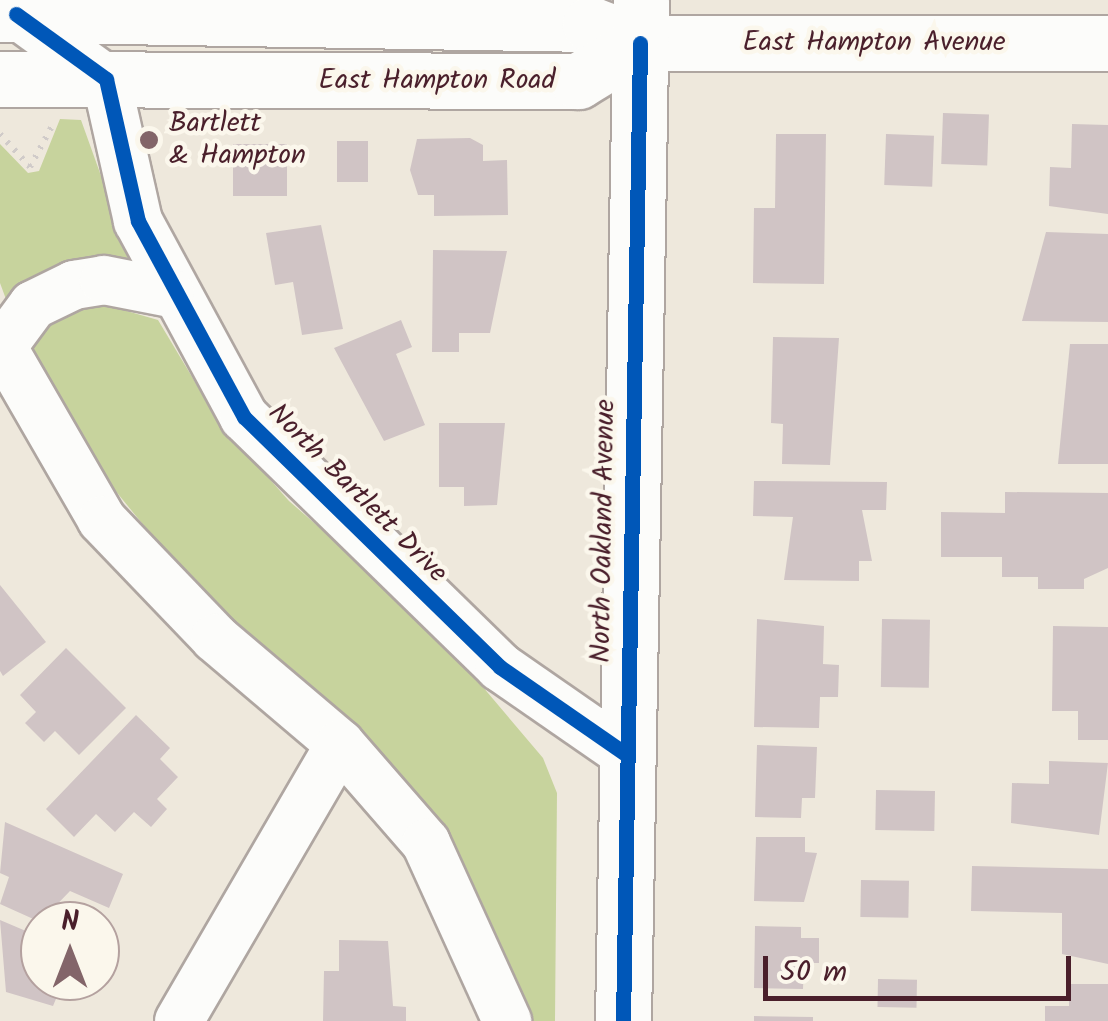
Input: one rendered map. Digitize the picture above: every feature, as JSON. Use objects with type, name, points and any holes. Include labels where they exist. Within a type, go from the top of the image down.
[{"type":"main road","name":"East Hampton Road","points":[[8,14],[332,9],[590,24],[640,22]]},
{"type":"main road","name":"East Hampton Road","points":[[0,79],[578,81],[640,22]]},
{"type":"main road","name":"East Hampton Avenue","points":[[640,22],[1108,44]]},
{"type":"main road","name":"North Oakland Avenue","points":[[623,1021],[624,753],[640,22]]},
{"type":"street","points":[[8,14],[106,79]]},
{"type":"street","name":"North Bartlett Drive","points":[[106,79],[138,220],[170,293],[244,417],[339,518],[500,668],[624,753]]},
{"type":"street","points":[[170,293],[104,280],[74,285],[32,305],[1,345],[102,520],[215,638],[340,744],[426,843],[507,1021]]},
{"type":"street","points":[[178,1021],[340,744]]},
{"type":"path","points":[[0,134],[36,166],[56,113]]},
{"type":"green space","points":[[60,119],[81,120],[138,279],[10,310],[0,283],[0,144],[28,173],[39,171]]},
{"type":"green space","points":[[92,301],[158,320],[219,422],[289,501],[427,621],[543,758],[557,793],[555,1021],[530,1021],[465,868],[382,755],[198,592],[92,462],[26,348],[42,324]]},
{"type":"building","points":[[943,113],[989,115],[987,166],[941,164]]},
{"type":"building","points":[[1072,124],[1108,125],[1108,214],[1049,206],[1050,167],[1071,168]]},
{"type":"building","points":[[776,134],[826,134],[824,284],[753,283],[754,208],[775,208]]},
{"type":"building","points":[[886,134],[934,136],[932,187],[884,185]]},
{"type":"building","points":[[470,138],[483,145],[483,161],[507,160],[508,215],[434,216],[434,195],[418,195],[410,170],[417,139]]},
{"type":"building","points":[[337,141],[368,141],[368,182],[337,182]]},
{"type":"building","points":[[233,144],[287,144],[287,196],[233,196]]},
{"type":"building","points":[[321,225],[343,329],[302,335],[293,282],[275,285],[266,233]]},
{"type":"building","points":[[1046,232],[1108,234],[1108,322],[1022,321]]},
{"type":"building","points":[[433,250],[507,251],[490,333],[459,333],[459,352],[432,352]]},
{"type":"building","points":[[401,320],[412,347],[396,354],[425,425],[384,441],[334,348]]},
{"type":"building","points":[[773,337],[839,338],[830,465],[782,464],[783,424],[771,423]]},
{"type":"building","points":[[1070,344],[1108,344],[1108,464],[1058,464]]},
{"type":"building","points":[[439,423],[505,423],[497,505],[464,506],[464,487],[439,487]]},
{"type":"building","points":[[754,481],[887,482],[886,510],[862,510],[872,561],[859,561],[859,581],[784,580],[793,517],[753,516]]},
{"type":"building","points":[[1005,492],[1108,493],[1108,568],[1084,579],[1084,589],[1038,589],[1038,577],[1002,577],[1002,557],[941,557],[941,512],[1005,513]]},
{"type":"building","points":[[0,585],[46,642],[3,676],[0,671]]},
{"type":"building","points":[[757,619],[824,626],[823,664],[839,665],[838,697],[820,697],[819,728],[754,727]]},
{"type":"building","points":[[882,619],[930,620],[929,688],[881,687]]},
{"type":"building","points":[[1053,626],[1108,627],[1108,740],[1078,740],[1078,711],[1052,711]]},
{"type":"building","points":[[66,648],[126,708],[79,755],[55,731],[44,742],[25,723],[36,712],[20,695]]},
{"type":"building","points":[[136,715],[170,748],[160,759],[178,777],[157,799],[167,809],[151,827],[134,812],[115,832],[96,814],[74,837],[46,809]]},
{"type":"building","points":[[757,745],[817,747],[815,798],[802,798],[801,818],[755,817]]},
{"type":"building","points":[[1049,761],[1108,763],[1099,835],[1011,823],[1012,783],[1049,784]]},
{"type":"building","points":[[876,790],[935,791],[934,831],[875,830]]},
{"type":"building","points":[[5,822],[123,874],[112,901],[93,901],[70,891],[60,901],[20,901],[20,913],[0,904],[9,877],[0,873]]},
{"type":"building","points":[[756,837],[805,837],[805,852],[817,853],[804,902],[754,901]]},
{"type":"building","points":[[972,866],[1108,869],[1108,964],[1062,954],[1062,913],[971,911]]},
{"type":"building","points":[[861,880],[909,881],[908,918],[860,917]]},
{"type":"building","points":[[0,920],[20,928],[20,996],[6,992]]},
{"type":"building","points":[[755,926],[801,927],[801,938],[819,938],[819,963],[804,963],[803,989],[754,988]]},
{"type":"building","points":[[339,940],[388,941],[393,1006],[406,1007],[406,1021],[323,1021],[324,971],[339,971]]},
{"type":"building","points":[[878,979],[917,980],[917,1008],[878,1007]]},
{"type":"building","points":[[1069,984],[1108,984],[1108,1021],[1045,1021],[1045,1006],[1069,1006]]},
{"type":"building","points":[[754,1016],[813,1017],[813,1021],[754,1021]]},
{"type":"cycle path","points":[[16,14],[106,79],[138,221],[244,417],[500,667],[624,753]]},
{"type":"cycle path","points":[[623,1021],[640,43]]},
{"type":"place","name":"Bartlett & Hampton","points":[[149,140]]}]
